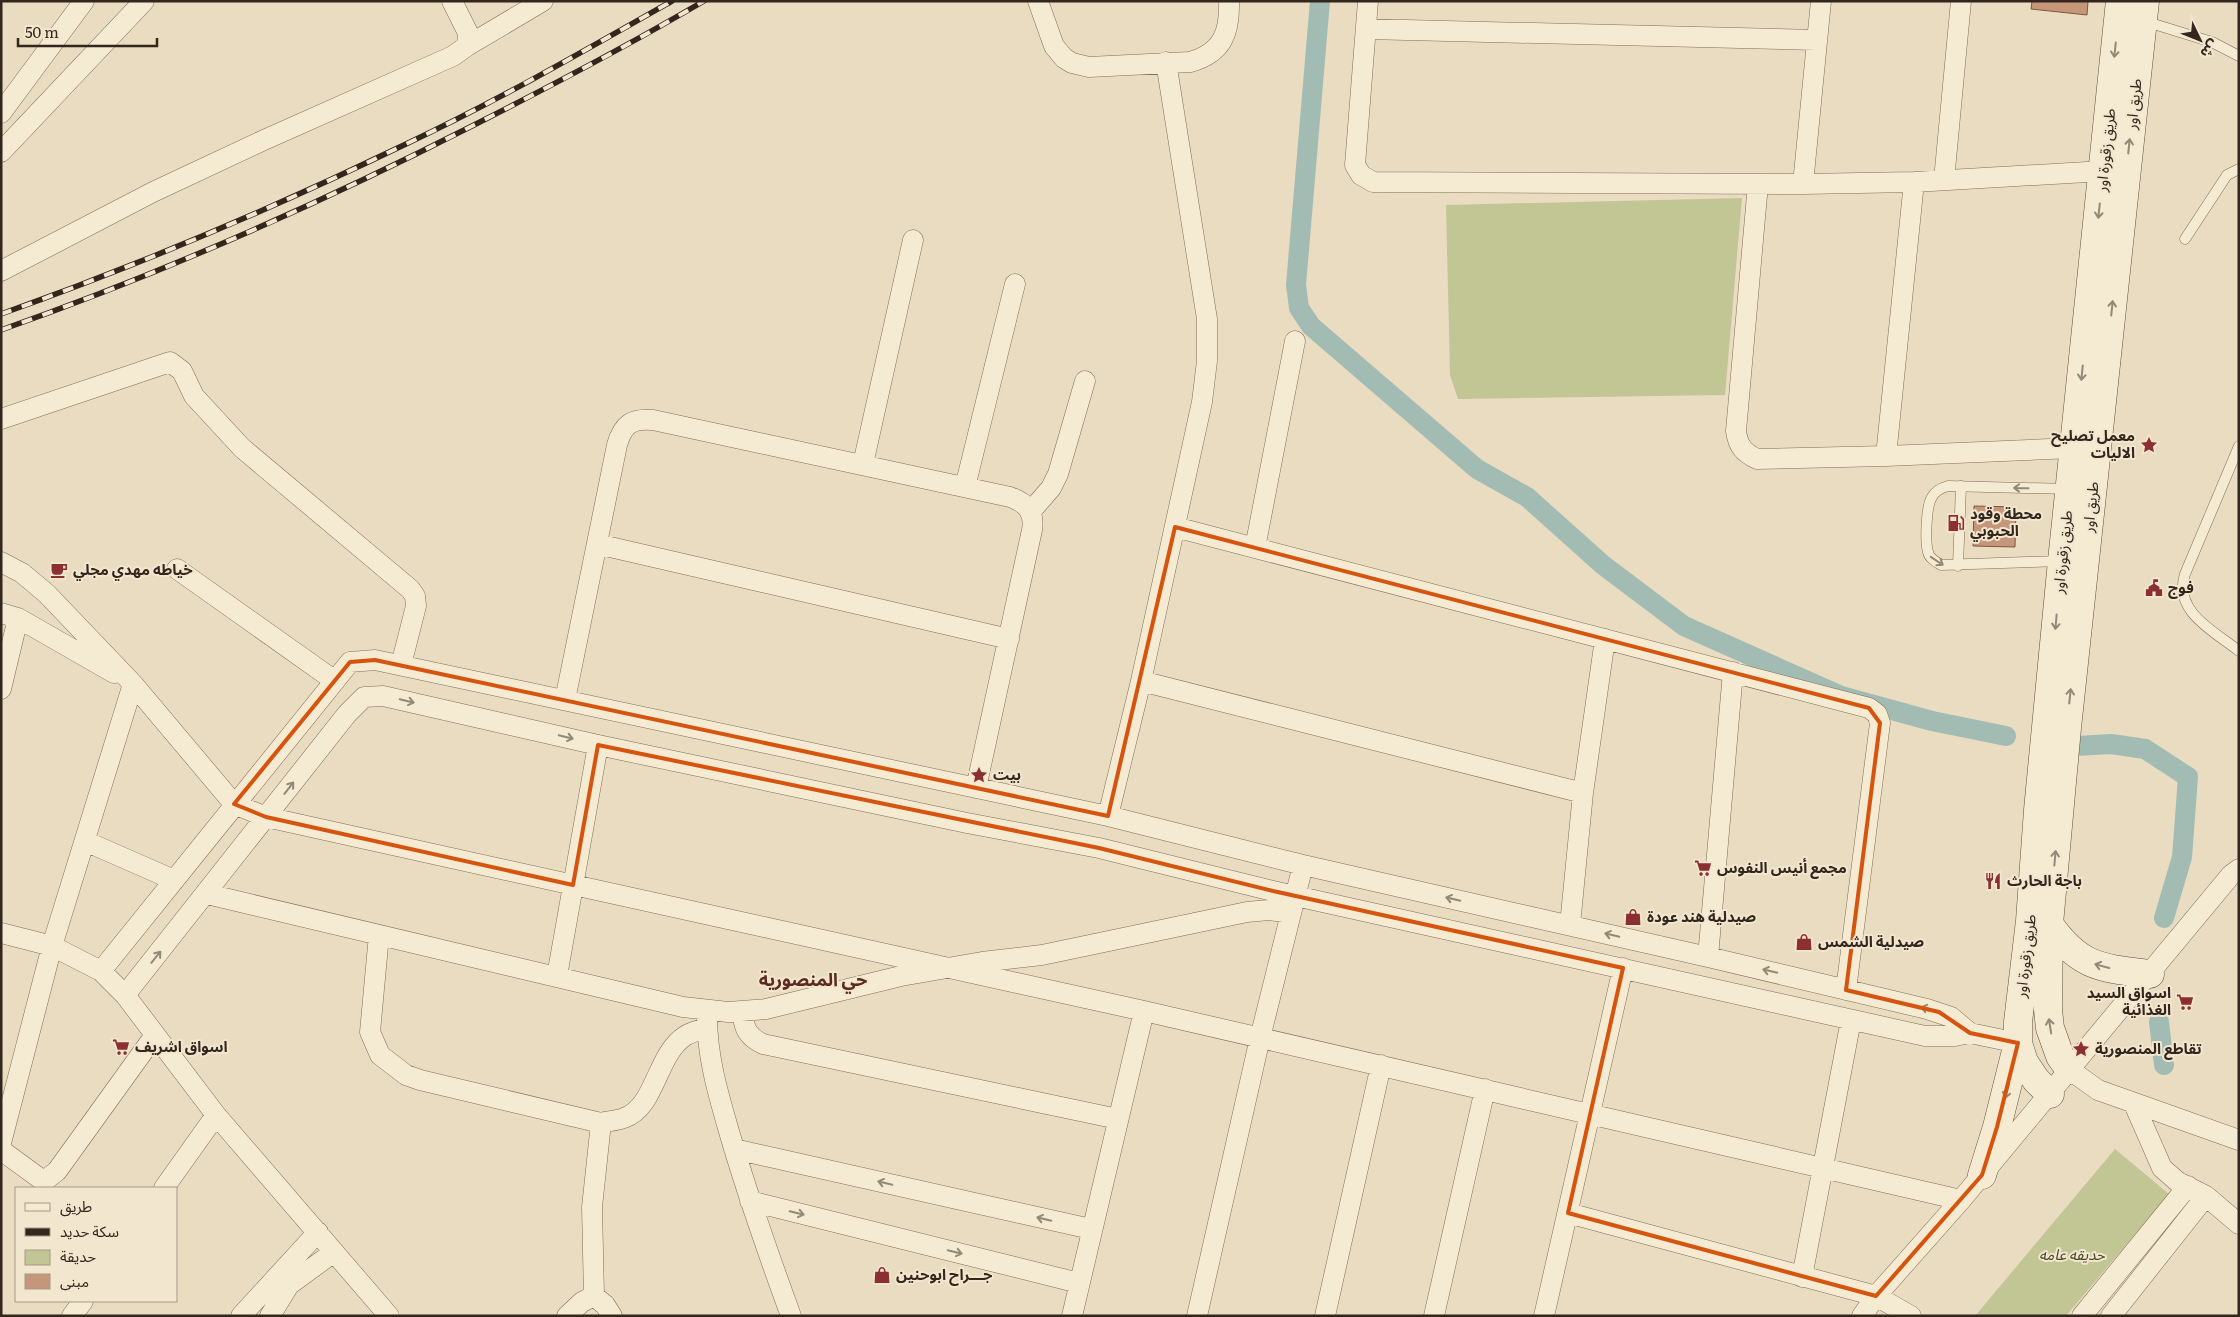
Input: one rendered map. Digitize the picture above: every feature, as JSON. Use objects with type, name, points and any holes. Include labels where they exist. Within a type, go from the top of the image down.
[{"type":"main road","name":"طريق زقورة اور","points":[[2050,1094],[2036,1080],[2024,1062],[2018,1043],[2018,1022],[2040,922],[2038,810],[2120,1]]},
{"type":"main road","name":"طريق اور","points":[[2040,922],[2068,718],[2144,11]]},
{"type":"main road","points":[[2040,922],[2077,956],[2097,966],[2150,974]]},
{"type":"main road","points":[[2040,922],[2050,1028],[2060,1056],[2070,1070]]},
{"type":"main road","points":[[1982,1175],[1999,1119],[2018,1043]]},
{"type":"street","points":[[1,113],[84,1]]},
{"type":"street","points":[[1,152],[144,1]]},
{"type":"street","points":[[452,1],[468,33],[467,46]]},
{"type":"street","points":[[1,271],[153,192],[264,140],[453,56],[543,1]]},
{"type":"street","points":[[1038,1],[1054,46],[1064,58],[1072,63],[1089,67],[1190,62],[1200,59],[1217,47],[1228,29],[1229,1]]},
{"type":"street","points":[[1368,1],[1355,165],[1361,175],[1369,180],[1803,184],[1914,182],[2104,171]]},
{"type":"street","points":[[1803,184],[1821,1]]},
{"type":"street","points":[[1944,180],[1960,1]]},
{"type":"street","points":[[1366,29],[1818,40]]},
{"type":"street","points":[[1108,816],[1141,681],[1175,527],[1202,402],[1207,360],[1207,319],[1166,62]]},
{"type":"street","points":[[1886,456],[1914,182]]},
{"type":"street","points":[[1758,184],[1736,431],[1742,449],[1757,459],[2074,448]]},
{"type":"street","points":[[863,464],[913,240]]},
{"type":"street","points":[[965,487],[1015,284]]},
{"type":"street","points":[[1255,548],[1295,341]]},
{"type":"street","points":[[1,419],[170,362],[177,365],[194,396],[242,448],[410,589],[415,596],[416,606],[401,665]]},
{"type":"street","points":[[1031,511],[1047,494],[1058,474],[1085,382]]},
{"type":"street","points":[[565,700],[620,433],[629,424],[641,419],[653,420],[863,464],[1022,501],[1031,511],[1033,520],[1032,530],[976,788]]},
{"type":"street","points":[[1175,527],[1869,708],[1876,714],[1880,723],[1846,990]]},
{"type":"street","points":[[597,544],[1009,639]]},
{"type":"street","points":[[1,562],[22,573],[47,594],[133,684],[234,804],[266,818],[1382,1065],[1961,1200]]},
{"type":"street","points":[[177,569],[335,681]]},
{"type":"street","points":[[1,689],[9,616],[133,684]]},
{"type":"street","points":[[1570,926],[1583,792],[1605,639]]},
{"type":"street","points":[[101,971],[350,662],[375,660],[1108,816],[1303,865],[1708,956],[1939,1012],[1970,1033]]},
{"type":"street","points":[[1708,956],[1733,672]]},
{"type":"street","points":[[1141,681],[1583,792]]},
{"type":"street","points":[[1,1143],[52,946],[133,684]]},
{"type":"street","points":[[125,995],[207,894],[347,714],[364,697],[383,696],[598,745],[967,823],[1099,848],[1293,905],[1623,968],[1925,1036],[1940,1037],[1970,1033],[2018,1043]]},
{"type":"street","points":[[557,976],[598,745]]},
{"type":"street","points":[[84,841],[174,880]]},
{"type":"street","points":[[1197,1316],[1260,1038],[1303,865]]},
{"type":"street","points":[[1862,1316],[1876,1296],[1961,1200],[2231,875],[2239,869]]},
{"type":"street","points":[[207,894],[683,1007],[707,1019]]},
{"type":"street","points":[[379,934],[370,1032],[380,1055],[406,1075],[420,1080],[600,1123],[624,1118],[635,1111],[643,1103],[665,1057],[678,1042],[707,1019],[766,1009],[943,968],[1042,955],[1247,912],[1293,905]]},
{"type":"street","points":[[1,933],[52,946],[101,971],[125,995],[216,1115],[390,1316]]},
{"type":"street","points":[[1544,1316],[1623,968]]},
{"type":"street","points":[[743,1012],[746,1030],[750,1036],[763,1044],[1118,1119]]},
{"type":"street","points":[[1072,1316],[1144,1012]]},
{"type":"street","points":[[707,1019],[714,1078],[734,1149],[750,1201],[791,1316]]},
{"type":"street","points":[[1802,1277],[1851,1020]]},
{"type":"street","points":[[1,1150],[42,1180],[48,1178],[57,1171],[155,1035]]},
{"type":"street","points":[[1325,1316],[1382,1065]]},
{"type":"street","points":[[2070,1070],[2098,1090],[2134,1104],[2238,1138]]},
{"type":"street","points":[[1434,1316],[1485,1089]]},
{"type":"street","points":[[2134,1104],[2162,1168],[2169,1176],[2206,1196],[2239,1224]]},
{"type":"street","points":[[165,1187],[216,1115]]},
{"type":"street","points":[[600,1123],[592,1207],[594,1296],[605,1305],[612,1316]]},
{"type":"street","points":[[734,1149],[1092,1230]]},
{"type":"street","points":[[2082,1316],[2188,1186]]},
{"type":"street","points":[[2120,1313],[2206,1196]]},
{"type":"street","points":[[750,1201],[1079,1283]]},
{"type":"street","points":[[1568,1213],[1876,1296],[1910,1316]]},
{"type":"street","points":[[241,1316],[318,1232]]},
{"type":"street","points":[[270,1316],[289,1285],[334,1252]]},
{"type":"street","points":[[567,1316],[582,1302],[594,1296]]},
{"type":"street","points":[[72,1316],[82,1302]]},
{"type":"lane","points":[[2144,11],[2239,56]]},
{"type":"lane","points":[[2185,239],[2227,175],[2239,169]]},
{"type":"lane","points":[[2238,649],[2189,610],[2182,594],[2182,588],[2185,574],[2239,446]]},
{"type":"lane","points":[[2062,561],[1958,566],[1941,565],[1929,556],[1928,552],[1928,509],[1936,492],[1948,486],[2070,489]]},
{"type":"lane","points":[[1958,566],[1961,486]]},
{"type":"highlighted area","points":[[1175,527],[1869,708],[1880,723],[1846,990],[1939,1012],[1970,1033],[2018,1043],[1997,1127],[1982,1175],[1876,1296],[1568,1213],[1623,968],[1273,891],[1099,848],[598,745],[573,885],[266,817],[234,804],[350,662],[375,660],[1108,816]]},
{"type":"green space","points":[[1742,198],[1725,395],[1458,399],[1450,375],[1446,205]]},
{"type":"green space","name":"حديقه عامه","points":[[2115,1149],[2169,1194],[2066,1316],[1975,1316]]},
{"type":"building","points":[[2032,1],[2088,1],[2087,15],[2031,9]]},
{"type":"building","points":[[1974,506],[2016,507],[2015,547],[1973,546]]},
{"type":"waterway","points":[[1320,1],[1296,285],[1299,308],[1311,326],[1477,469],[1527,497],[1603,565],[1684,626],[1841,696],[1932,721],[2006,736]]},
{"type":"waterway","points":[[2077,746],[2111,744],[2145,749],[2188,777],[2182,857],[2164,918]]},
{"type":"waterway","points":[[2159,1022],[2164,1065]]},
{"type":"railway","points":[[1,314],[155,256],[356,168],[440,128],[507,93],[672,1]]},
{"type":"railway","points":[[1,330],[182,261],[358,182],[561,80],[704,1]]},
{"type":"place","name":"معمل تصليح الاليات","points":[[2149,445]]},
{"type":"place","name":"محطة وقود الحبوبي","points":[[1956,523]]},
{"type":"place","name":"خياطه مهدي مجلي","points":[[59,570]]},
{"type":"place","name":"فوج","points":[[2154,588]]},
{"type":"place","name":"بيت","points":[[979,775]]},
{"type":"place","name":"مجمع أنيس النفوس","points":[[1703,868]]},
{"type":"place","name":"باجة الحارث","points":[[1993,881]]},
{"type":"place","name":"صيدلية هند عودة","points":[[1633,917]]},
{"type":"place","name":"صيدلية الشمس","points":[[1804,942]]},
{"type":"place","name":"اسواق السيد الغذائية","points":[[2185,1002]]},
{"type":"place","name":"اسواق اشريف","points":[[121,1047]]},
{"type":"place","name":"تقاطع المنصورية","points":[[2081,1049]]},
{"type":"place","name":"جـــراح ابوحنين","points":[[882,1275]]},
{"type":"district","name":"حي المنصورية","points":[[813,980]]}]
